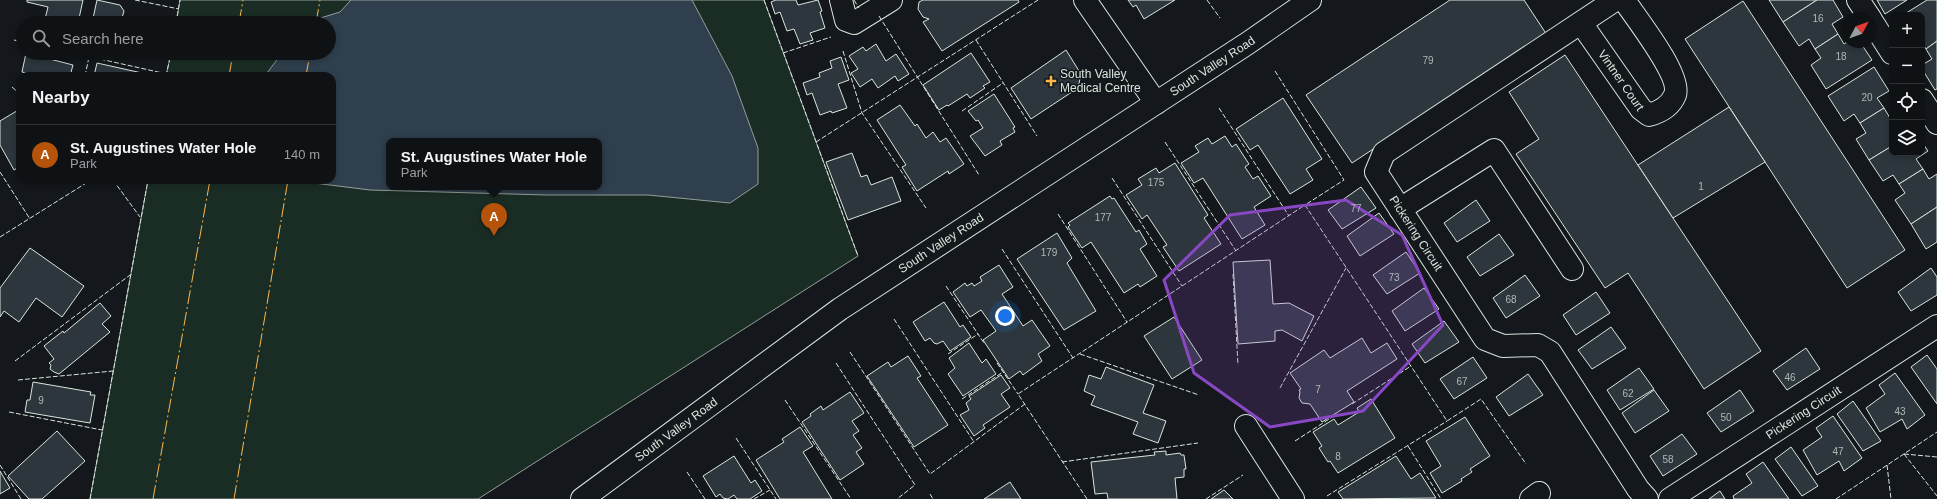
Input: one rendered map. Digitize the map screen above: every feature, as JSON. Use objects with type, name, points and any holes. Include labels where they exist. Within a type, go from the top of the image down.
[{"type":"main road","points":[[841,0],[846,20],[854,24],[891,0]]},
{"type":"main road","points":[[1085,0],[1156,103]]},
{"type":"main road","name":"South Valley Road","points":[[582,499],[840,309],[1156,103],[1310,0]]},
{"type":"main road","name":"Pickering Circuit","points":[[1615,0],[1384,153],[1376,172],[1485,339],[1503,346],[1538,345],[1550,352],[1638,489],[1647,499]]},
{"type":"main road","name":"Vintner Court","points":[[1581,23],[1641,109],[1649,115],[1659,112],[1669,104],[1675,94],[1674,80],[1666,62],[1624,0]]},
{"type":"main road","points":[[1858,0],[1866,12]]},
{"type":"main road","points":[[1877,30],[1889,48]]},
{"type":"main road","points":[[1925,105],[1937,123]]},
{"type":"main road","points":[[1400,209],[1494,150],[1572,269]]},
{"type":"main road","name":"Pickering Circuit","points":[[1670,499],[1937,326]]},
{"type":"main road","points":[[1246,426],[1293,499]]},
{"type":"highlighted area","points":[[1346,200],[1402,235],[1443,325],[1363,411],[1270,427],[1194,373],[1164,280],[1230,215]]},
{"type":"green space","points":[[180,0],[764,0],[858,256],[478,499],[90,499],[147,184],[336,184],[336,72],[167,72],[169,60],[336,60],[336,16],[177,16]]},
{"type":"water","points":[[351,0],[692,0],[732,76],[758,148],[758,184],[730,203],[648,195],[546,195],[370,190],[322,184],[336,184],[336,72],[268,72],[277,60],[336,60],[336,16],[327,16],[340,12]]},
{"type":"building","points":[[27,0],[83,0],[80,16],[46,16],[48,7],[27,2]]},
{"type":"building","points":[[97,0],[120,5],[124,11],[123,16],[94,16]]},
{"type":"building","points":[[776,0],[796,0],[798,5],[818,0],[822,11],[820,12],[825,28],[810,33],[813,40],[800,44],[794,29],[787,31],[780,12],[775,14],[771,2]]},
{"type":"building","points":[[923,0],[1018,0],[1019,2],[942,51],[923,22],[929,19],[923,17],[918,9],[919,2]]},
{"type":"building","points":[[1128,0],[1175,0],[1144,19],[1136,5],[1133,7]]},
{"type":"building","points":[[1450,0],[1524,0],[1547,35],[1352,163],[1306,95]]},
{"type":"building","points":[[1769,0],[1817,0],[1783,22]]},
{"type":"building","points":[[1817,0],[1833,0],[1841,14],[1841,18],[1832,24],[1838,34],[1815,49],[1809,39],[1799,46],[1783,22]]},
{"type":"building","points":[[1877,0],[1907,0],[1885,14]]},
{"type":"building","points":[[1927,0],[1937,0],[1937,41],[1926,49],[1925,12],[1908,12]]},
{"type":"building","points":[[1743,1],[1905,250],[1847,288],[1685,39]]},
{"type":"building","points":[[1838,34],[1841,39],[1841,48],[1864,48],[1872,60],[1826,89],[1811,65],[1821,58],[1815,49]]},
{"type":"building","points":[[1937,41],[1937,89],[1935,90],[1925,74],[1925,63],[1932,59],[1926,49]]},
{"type":"building","points":[[876,44],[886,61],[896,54],[909,74],[898,81],[895,76],[878,88],[872,79],[860,87],[851,73],[858,69],[849,56],[863,47],[866,51]]},
{"type":"building","name":"South Valley Medical Centre","points":[[1066,50],[1081,74],[1078,88],[1031,119],[1011,88]]},
{"type":"building","points":[[971,53],[990,82],[983,86],[985,88],[970,98],[967,94],[939,110],[923,85]]},
{"type":"building","points":[[1565,55],[1761,351],[1704,389],[1628,273],[1605,288],[1516,154],[1539,139],[1509,92]]},
{"type":"building","points":[[841,57],[849,80],[838,84],[847,108],[820,115],[812,93],[807,95],[803,83],[820,77],[819,73],[832,68],[830,61]]},
{"type":"building","points":[[25,60],[54,60],[73,65],[71,72],[22,72]]},
{"type":"building","points":[[97,63],[138,72],[95,72]]},
{"type":"building","points":[[1874,67],[1889,91],[1877,98],[1884,108],[1860,123],[1854,114],[1844,121],[1828,96]]},
{"type":"building","points":[[994,94],[1015,127],[1013,128],[1015,132],[1000,141],[1002,145],[985,156],[970,136],[983,128],[978,120],[976,121],[968,111]]},
{"type":"building","points":[[1283,98],[1322,159],[1306,169],[1313,180],[1290,194],[1258,145],[1250,150],[1236,129]]},
{"type":"building","points":[[900,105],[915,126],[917,124],[926,138],[933,132],[940,142],[946,138],[964,164],[949,174],[948,171],[917,191],[902,167],[906,165],[877,120]]},
{"type":"building","points":[[1729,107],[1765,162],[1673,218],[1638,165]]},
{"type":"building","points":[[1884,108],[1889,116],[1889,148],[1869,160],[1856,139],[1866,133],[1860,123]]},
{"type":"building","points":[[16,111],[16,169],[14,170],[0,145],[0,121]]},
{"type":"building","points":[[1225,136],[1232,147],[1236,144],[1249,164],[1245,167],[1253,179],[1258,176],[1271,196],[1254,207],[1265,225],[1242,239],[1203,178],[1194,183],[1181,163],[1199,152],[1195,146],[1208,138],[1212,144]]},
{"type":"building","points":[[1889,148],[1889,156],[1920,156],[1916,159],[1923,169],[1899,184],[1893,175],[1883,181],[1869,160]]},
{"type":"building","points":[[852,153],[861,177],[867,175],[871,185],[892,177],[901,201],[848,220],[826,162]]},
{"type":"building","points":[[1175,163],[1208,215],[1204,218],[1221,244],[1179,271],[1163,247],[1167,245],[1147,215],[1142,219],[1126,195],[1142,185],[1138,179],[1156,168],[1159,173]]},
{"type":"building","points":[[1923,169],[1929,179],[1937,174],[1937,207],[1911,224],[1895,200],[1905,193],[1899,184]]},
{"type":"building","points":[[1361,187],[1376,208],[1342,229],[1328,210]]},
{"type":"building","points":[[1110,196],[1112,199],[1114,198],[1136,232],[1139,230],[1147,244],[1140,249],[1157,276],[1140,287],[1138,284],[1124,293],[1091,242],[1082,248],[1068,227],[1070,225],[1068,223]]},
{"type":"building","points":[[1476,200],[1490,221],[1457,242],[1444,223]]},
{"type":"building","points":[[1937,207],[1937,242],[1926,249],[1911,224]]},
{"type":"building","points":[[1379,213],[1394,234],[1360,256],[1347,236]]},
{"type":"building","points":[[1057,233],[1072,258],[1067,263],[1096,311],[1064,330],[1017,259]]},
{"type":"building","points":[[1499,234],[1514,255],[1480,276],[1467,257]]},
{"type":"building","points":[[30,248],[84,286],[62,317],[36,298],[19,322],[4,311],[0,317],[0,288]]},
{"type":"building","points":[[1406,252],[1420,273],[1387,294],[1373,275]]},
{"type":"building","points":[[1270,260],[1273,304],[1289,303],[1314,316],[1302,341],[1282,330],[1275,331],[1275,341],[1238,344],[1233,262]]},
{"type":"building","points":[[999,265],[1013,287],[1002,294],[1023,326],[1032,320],[1050,346],[1038,354],[1042,361],[1023,375],[1020,371],[1009,379],[983,340],[996,331],[981,310],[970,317],[953,292],[965,283],[967,286],[972,283],[974,286],[982,281],[980,277]]},
{"type":"building","points":[[1931,268],[1937,277],[1937,295],[1911,311],[1898,292]]},
{"type":"building","points":[[1525,275],[1540,296],[1506,318],[1493,298]]},
{"type":"building","points":[[1424,288],[1439,309],[1405,331],[1392,311]]},
{"type":"building","points":[[1596,292],[1610,313],[1576,335],[1563,315]]},
{"type":"building","points":[[944,302],[960,327],[963,325],[971,337],[950,351],[943,341],[937,344],[930,338],[925,341],[913,322]]},
{"type":"building","points":[[100,303],[111,316],[102,324],[110,332],[59,374],[54,372],[50,369],[51,365],[49,363],[54,359],[44,346],[63,331],[64,333]]},
{"type":"building","points":[[1174,317],[1202,360],[1172,379],[1144,336]]},
{"type":"building","points":[[1444,321],[1459,342],[1425,363],[1412,344]]},
{"type":"building","points":[[1611,327],[1626,348],[1592,369],[1578,350]]},
{"type":"building","points":[[1362,338],[1371,353],[1387,343],[1397,359],[1347,391],[1354,402],[1322,422],[1310,404],[1302,403],[1299,398],[1299,390],[1301,389],[1290,373],[1324,350],[1330,358]]},
{"type":"building","points":[[969,343],[982,363],[986,359],[996,374],[963,396],[948,374],[955,368],[949,358]]},
{"type":"building","points":[[1806,348],[1820,369],[1787,390],[1773,371]]},
{"type":"building","points":[[1927,355],[1937,369],[1937,404],[1911,367]]},
{"type":"building","points":[[908,356],[921,376],[917,378],[948,425],[914,447],[867,376],[888,362],[891,367]]},
{"type":"building","points":[[1473,357],[1487,378],[1454,399],[1440,379]]},
{"type":"building","points":[[1106,367],[1154,385],[1143,413],[1166,421],[1158,443],[1133,434],[1138,422],[1091,405],[1095,396],[1084,391],[1089,375],[1101,379]]},
{"type":"building","points":[[1639,368],[1654,389],[1620,410],[1607,390]]},
{"type":"building","points":[[1895,373],[1925,415],[1907,429],[1902,419],[1880,432],[1866,408],[1885,394],[1879,385]]},
{"type":"building","points":[[1528,374],[1543,395],[1509,416],[1496,397]]},
{"type":"building","points":[[1001,375],[1010,388],[1001,394],[1010,407],[983,425],[985,428],[974,436],[960,415],[969,410],[966,403],[971,399],[969,396]]},
{"type":"building","points":[[33,382],[91,392],[90,395],[95,395],[90,423],[25,412],[27,400],[30,400]]},
{"type":"building","points":[[1654,390],[1669,411],[1635,433],[1622,413]]},
{"type":"building","points":[[1740,390],[1754,411],[1721,432],[1707,413]]},
{"type":"building","points":[[850,392],[864,413],[852,421],[859,431],[853,435],[862,448],[856,452],[864,464],[840,480],[802,422],[811,416],[810,414],[821,406],[823,410]]},
{"type":"building","points":[[1371,399],[1395,438],[1338,473],[1330,461],[1328,462],[1319,448],[1322,446],[1313,432],[1334,419],[1338,425],[1359,412],[1357,408]]},
{"type":"building","points":[[1853,401],[1881,441],[1863,451],[1837,414]]},
{"type":"building","points":[[1833,416],[1862,458],[1844,471],[1839,461],[1817,475],[1803,450],[1822,437],[1816,428]]},
{"type":"building","points":[[1465,417],[1490,456],[1470,469],[1472,472],[1461,479],[1462,481],[1442,493],[1430,473],[1441,466],[1426,441]]},
{"type":"building","points":[[800,427],[813,446],[803,452],[832,499],[780,499],[756,460],[784,442],[782,439]]},
{"type":"building","points":[[57,431],[85,461],[42,499],[29,499],[8,476]]},
{"type":"building","points":[[1682,434],[1697,454],[1663,476],[1650,456]]},
{"type":"building","points":[[1791,447],[1818,486],[1802,496],[1775,459]]},
{"type":"building","points":[[1166,451],[1166,455],[1180,453],[1181,455],[1184,455],[1186,469],[1184,469],[1184,477],[1175,478],[1177,499],[1108,499],[1107,493],[1095,494],[1091,462],[1155,455],[1154,452]]},
{"type":"building","points":[[734,456],[751,483],[755,480],[762,491],[750,499],[737,499],[734,495],[728,499],[723,498],[720,494],[716,497],[703,476]]},
{"type":"building","points":[[1396,456],[1411,479],[1420,473],[1436,498],[1343,499],[1338,492]]},
{"type":"building","points":[[1763,462],[1789,499],[1734,499],[1733,496],[1752,483],[1746,474]]},
{"type":"building","points":[[0,471],[10,488],[0,494]]},
{"type":"building","points":[[1010,482],[1021,499],[984,499]]},
{"type":"building","points":[[1224,490],[1233,499],[1211,499]]},
{"type":"building","points":[[1720,491],[1725,499],[1709,499]]},
{"type":"fence","points":[[135,0],[179,9]]},
{"type":"fence","points":[[177,16],[180,0]]},
{"type":"fence","points":[[764,0],[858,256]]},
{"type":"fence","points":[[854,0],[859,8]]},
{"type":"fence","points":[[816,142],[1038,0]]},
{"type":"fence","points":[[1207,0],[1220,18]]},
{"type":"fence","points":[[879,16],[979,175]]},
{"type":"fence","points":[[783,53],[831,37]]},
{"type":"fence","points":[[976,40],[1037,136]]},
{"type":"fence","points":[[843,51],[862,113],[926,208]]},
{"type":"fence","points":[[86,72],[88,60]]},
{"type":"fence","points":[[104,60],[158,72]]},
{"type":"fence","points":[[167,72],[169,60]]},
{"type":"fence","points":[[1275,71],[1344,180],[1305,205],[1447,421],[1481,399],[1526,464]]},
{"type":"fence","points":[[962,111],[1003,83]]},
{"type":"fence","points":[[12,87],[16,90]]},
{"type":"fence","points":[[1219,108],[1289,216]]},
{"type":"fence","points":[[1165,142],[1236,251]]},
{"type":"fence","points":[[0,172],[30,219]]},
{"type":"fence","points":[[1112,178],[1182,286]]},
{"type":"fence","points":[[0,237],[85,184]]},
{"type":"fence","points":[[116,184],[140,217]]},
{"type":"fence","points":[[90,499],[147,184]]},
{"type":"fence","points":[[1087,499],[1018,394],[1305,205]]},
{"type":"fence","points":[[1058,214],[1127,322]]},
{"type":"fence","points":[[1002,249],[1073,358]]},
{"type":"fence","points":[[1280,388],[1346,268]]},
{"type":"fence","points":[[1233,274],[1238,365]]},
{"type":"fence","points":[[15,361],[130,275]]},
{"type":"fence","points":[[946,286],[984,343]]},
{"type":"fence","points":[[894,319],[974,442]]},
{"type":"fence","points":[[948,354],[978,334]]},
{"type":"fence","points":[[850,352],[930,474],[1025,404]]},
{"type":"fence","points":[[1080,354],[1199,395]]},
{"type":"fence","points":[[836,363],[915,485],[897,499]]},
{"type":"fence","points":[[997,363],[1018,394]]},
{"type":"fence","points":[[1352,404],[1411,366]]},
{"type":"fence","points":[[18,380],[113,371]]},
{"type":"fence","points":[[962,399],[1003,372]]},
{"type":"fence","points":[[785,400],[851,499]]},
{"type":"fence","points":[[9,412],[102,430]]},
{"type":"fence","points":[[1295,441],[1337,414]]},
{"type":"fence","points":[[1327,496],[1447,421]]},
{"type":"fence","points":[[1836,499],[1937,432]]},
{"type":"fence","points":[[736,438],[776,499]]},
{"type":"fence","points":[[1062,462],[1198,443]]},
{"type":"fence","points":[[1408,446],[1441,499]]},
{"type":"fence","points":[[1904,454],[1937,496]]},
{"type":"fence","points":[[1904,454],[1937,457]]},
{"type":"fence","points":[[0,465],[21,499]]},
{"type":"fence","points":[[1887,465],[1891,499]]},
{"type":"fence","points":[[687,472],[705,499]]},
{"type":"fence","points":[[1206,499],[1243,475]]},
{"type":"fence","points":[[754,499],[770,490]]},
{"type":"fence","points":[[930,494],[933,499]]},
{"type":"power","points":[[240,16],[243,0]]},
{"type":"power","points":[[317,16],[320,0]]},
{"type":"power","points":[[230,72],[232,60]]},
{"type":"power","points":[[307,72],[309,60]]},
{"type":"power","points":[[153,499],[209,184]]},
{"type":"power","points":[[234,499],[287,184]]},
{"type":"place","name":"South Valley Medical Centre","points":[[1051,81]]},
{"type":"place","name":"St. Augustines Water Hole","points":[[494,236]]}]
